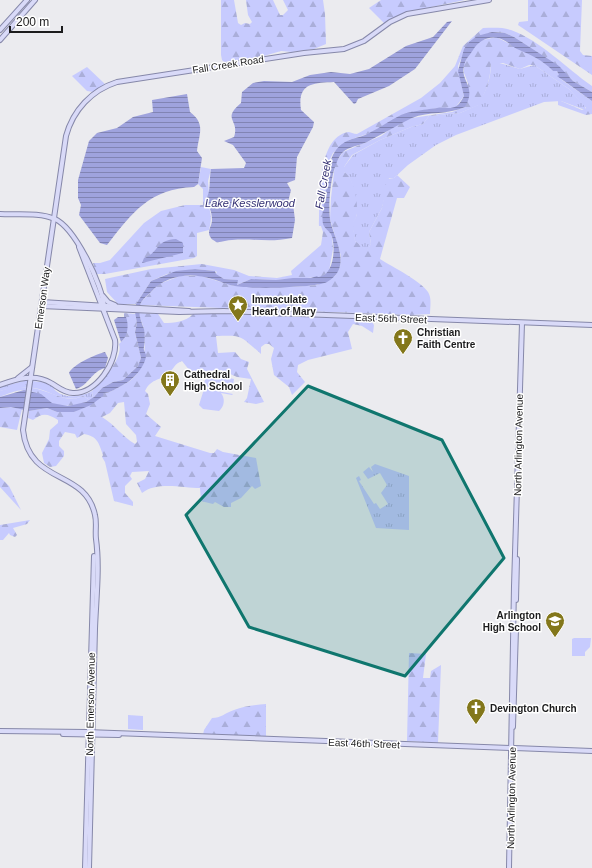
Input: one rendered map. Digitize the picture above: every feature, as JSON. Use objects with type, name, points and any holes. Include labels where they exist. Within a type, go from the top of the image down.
[{"type":"main road","points":[[0,30],[27,0]]},
{"type":"main road","points":[[0,40],[35,0]]},
{"type":"main road","name":"Fall Creek Road","points":[[54,219],[69,128],[75,116],[84,104],[105,87],[126,79],[304,53],[344,49],[364,41],[390,22],[409,13],[489,0]]},
{"type":"main road","points":[[0,214],[41,215],[54,219],[70,231],[102,294],[107,301],[117,306]]},
{"type":"main road","name":"Emerson Way","points":[[30,378],[54,219]]},
{"type":"main road","points":[[16,379],[30,378],[48,381],[70,393],[84,391],[94,384],[110,368],[115,355],[114,340],[103,307],[79,247]]},
{"type":"main road","points":[[102,294],[103,307]]},
{"type":"main road","name":"East 56th Street","points":[[41,304],[186,312],[592,325]]},
{"type":"main road","name":"East 56th Street","points":[[103,307],[117,306],[129,309]]},
{"type":"main road","name":"North Arlington Avenue","points":[[509,868],[512,728],[514,725],[521,323]]},
{"type":"main road","points":[[0,385],[16,379],[32,367]]},
{"type":"main road","name":"North Emerson Avenue","points":[[30,378],[23,432],[29,452],[43,469],[70,481],[86,495],[95,514],[96,540],[89,868]]},
{"type":"main road","name":"East 46th Street","points":[[0,731],[137,734],[592,751]]},
{"type":"main road","name":"North Emerson Avenue","points":[[86,868],[91,733]]},
{"type":"highlighted area","points":[[308,386],[442,440],[504,558],[405,676],[249,627],[186,515]]},
{"type":"green space","points":[[221,0],[234,0],[238,23],[241,25],[245,23],[250,24],[252,22],[248,15],[246,0],[273,0],[280,15],[283,15],[288,10],[283,0],[323,0],[326,44],[314,49],[292,52],[281,51],[257,58],[224,62],[221,55]]},
{"type":"green space","points":[[381,0],[465,0],[412,11],[385,24],[369,8]]},
{"type":"green space","points":[[528,0],[582,0],[580,51],[583,55],[592,56],[592,75],[518,25],[519,22],[528,21]]},
{"type":"green space","points":[[483,28],[508,29],[533,41],[592,86],[592,92],[573,81],[556,65],[514,37],[505,33],[492,32],[474,39],[458,66],[464,96],[455,108],[438,108],[404,114],[370,133],[349,140],[333,153],[330,159],[326,186],[328,188],[326,190],[323,223],[332,235],[333,249],[329,271],[322,277],[276,280],[251,279],[237,285],[237,280],[224,279],[215,274],[217,272],[215,271],[195,269],[167,274],[151,281],[136,304],[118,304],[107,292],[105,279],[151,269],[202,264],[234,270],[249,276],[277,278],[292,275],[291,271],[321,245],[323,232],[321,226],[319,226],[320,187],[325,158],[330,146],[338,137],[348,132],[357,134],[421,98],[440,83],[455,66],[463,46]]},
{"type":"green space","points":[[496,37],[536,57],[549,66],[553,71],[557,71],[562,80],[592,101],[592,114],[586,115],[558,105],[558,101],[561,101],[582,110],[586,108],[569,89],[534,65],[529,65],[520,69],[503,63],[491,63],[488,84],[479,105],[460,113],[429,116],[423,124],[411,127],[380,140],[352,155],[344,167],[344,172],[353,185],[356,197],[357,215],[353,225],[355,241],[367,250],[371,244],[369,232],[382,208],[387,179],[394,178],[397,175],[410,187],[404,198],[397,198],[380,259],[424,287],[430,297],[430,314],[411,315],[140,305],[142,301],[159,284],[180,276],[201,276],[234,286],[293,287],[317,285],[335,276],[340,266],[341,256],[330,219],[331,198],[335,164],[343,152],[381,136],[400,122],[412,118],[452,112],[465,107],[468,83],[464,73],[464,64],[469,54],[479,41]]},
{"type":"green space","points":[[496,62],[520,69],[534,65],[569,89],[585,106],[585,110],[561,101],[544,102],[456,135],[436,145],[408,165],[394,178],[389,178],[382,208],[369,232],[371,244],[367,251],[355,241],[352,224],[357,215],[355,198],[348,175],[344,172],[344,167],[353,155],[380,140],[411,127],[423,124],[429,116],[460,113],[478,105],[488,85],[491,63]]},
{"type":"green space","points":[[87,67],[105,84],[93,92],[87,91],[72,76]]},
{"type":"green space","points":[[201,167],[211,169],[208,181],[209,195],[206,198],[211,220],[209,230],[197,233],[197,256],[194,258],[105,274],[96,274],[93,263],[100,263],[110,260],[144,223],[161,211],[185,205],[203,205],[203,189],[198,184]]},
{"type":"green space","points":[[124,313],[136,314],[137,323],[135,332],[141,358],[138,366],[123,380],[113,382],[102,388],[93,398],[92,391],[111,369],[118,356],[120,350],[119,344],[124,339],[126,317],[124,317]]},
{"type":"green space","points":[[139,313],[158,314],[164,323],[180,322],[193,314],[200,313],[370,319],[374,325],[373,333],[362,326],[353,324],[348,332],[352,349],[308,360],[298,365],[297,372],[305,382],[292,395],[289,387],[274,375],[271,359],[274,348],[269,344],[265,344],[261,347],[261,354],[245,340],[232,336],[216,336],[218,353],[235,352],[241,359],[249,362],[247,369],[264,402],[256,404],[244,402],[247,398],[251,379],[237,377],[221,370],[205,371],[202,380],[192,378],[190,371],[182,361],[179,362],[168,374],[152,382],[145,391],[148,394],[150,404],[146,414],[161,427],[155,436],[210,453],[214,453],[217,449],[223,452],[256,458],[261,486],[255,489],[252,486],[241,498],[231,503],[231,507],[224,507],[215,502],[213,504],[201,501],[200,488],[162,486],[148,489],[142,493],[137,483],[145,479],[149,471],[132,472],[130,476],[132,479],[125,486],[125,493],[133,502],[133,506],[114,501],[105,462],[102,457],[103,455],[95,438],[84,434],[77,438],[75,434],[65,432],[59,441],[59,446],[64,451],[64,456],[56,466],[50,467],[44,463],[42,453],[49,439],[50,430],[58,423],[58,420],[46,415],[40,416],[33,420],[28,418],[29,411],[47,408],[57,412],[74,412],[100,398],[104,393],[110,392],[129,382],[139,370],[144,356],[144,329]],"holes":[[[124,402],[126,424],[136,435],[137,442],[135,444],[102,417],[110,413],[118,403]]]},
{"type":"green space","points":[[206,373],[234,379],[232,391],[204,386]]},
{"type":"green space","points":[[24,381],[49,384],[53,386],[55,391],[60,394],[69,396],[83,395],[92,391],[93,398],[90,400],[83,396],[70,399],[64,398],[30,387],[0,391],[0,387]]},
{"type":"green space","points":[[13,387],[36,389],[68,399],[83,396],[90,400],[76,405],[56,405],[39,395],[24,390],[15,391],[0,397],[0,391]]},
{"type":"green space","points":[[202,388],[233,394],[221,393],[224,402],[219,411],[203,409],[199,405],[204,389]]},
{"type":"green space","points":[[11,407],[22,409],[17,430],[0,427],[0,408]]},
{"type":"green space","points":[[375,464],[409,476],[409,530],[376,528],[356,478],[359,476],[361,480],[359,481],[374,504],[376,503],[380,509],[388,504],[381,493],[387,485],[380,473],[368,479],[363,472],[369,467],[373,472],[371,467]]},
{"type":"green space","points":[[0,477],[9,486],[21,510],[0,487]]},
{"type":"green space","points":[[30,520],[27,524],[13,528],[17,535],[15,537],[9,533],[3,540],[0,540],[0,525]]},
{"type":"green space","points":[[591,638],[590,647],[585,652],[585,656],[572,656],[572,639]]},
{"type":"green space","points":[[409,653],[426,654],[423,678],[430,678],[431,671],[441,665],[438,743],[407,741]]},
{"type":"green space","points":[[266,704],[266,736],[203,735],[204,730],[212,718],[242,708]]},
{"type":"green space","points":[[128,715],[143,716],[143,730],[128,729]]},
{"type":"water","name":"Lake Kesslerwood","points":[[452,21],[415,69],[389,86],[358,99],[354,104],[334,82],[313,84],[304,90],[300,101],[301,110],[314,122],[313,127],[297,157],[295,180],[287,183],[291,190],[288,202],[293,204],[295,220],[292,238],[276,240],[230,240],[216,242],[211,238],[209,233],[212,216],[206,199],[208,196],[211,169],[244,168],[246,163],[233,145],[224,141],[234,137],[235,126],[232,120],[232,113],[241,103],[242,92],[253,83],[264,81],[292,82],[310,75],[331,72],[350,74],[369,69],[406,46],[433,37],[447,22]]},
{"type":"water","name":"Fall Creek","points":[[492,32],[505,33],[514,37],[559,66],[573,81],[592,92],[592,101],[557,76],[559,75],[557,71],[553,71],[536,58],[502,39],[492,37],[479,42],[466,59],[463,71],[469,89],[468,100],[465,107],[452,111],[425,114],[412,118],[367,142],[345,150],[339,158],[331,184],[329,212],[341,260],[335,276],[327,282],[321,284],[297,287],[243,287],[196,276],[179,276],[171,279],[157,286],[144,298],[141,304],[139,309],[144,329],[144,349],[146,355],[144,364],[138,373],[127,383],[114,390],[104,393],[103,396],[91,405],[74,412],[57,412],[47,408],[29,411],[11,407],[0,408],[0,397],[24,390],[41,394],[52,403],[57,404],[68,406],[86,402],[94,397],[102,388],[113,382],[123,380],[138,366],[141,358],[135,332],[137,323],[135,312],[136,304],[151,281],[176,271],[195,269],[215,271],[216,274],[224,279],[238,280],[237,285],[251,279],[276,280],[311,278],[324,275],[331,266],[334,252],[333,239],[323,224],[323,207],[326,190],[328,188],[326,186],[328,171],[332,158],[339,146],[352,139],[367,134],[404,114],[437,108],[456,107],[464,96],[458,71],[464,49],[469,42],[477,36]]},
{"type":"water","name":"Lake Kesslerwood","points":[[187,94],[190,112],[195,116],[200,125],[197,151],[202,158],[198,184],[194,187],[165,192],[143,204],[125,222],[107,245],[100,243],[79,215],[81,205],[78,198],[78,180],[89,141],[97,133],[117,128],[133,117],[153,112],[152,100]]},
{"type":"water","points":[[176,239],[183,243],[183,253],[142,263],[144,258],[149,256],[161,244],[169,240]]},
{"type":"water","points":[[118,317],[126,317],[127,323],[126,334],[121,342],[114,320]]},
{"type":"water","points":[[105,352],[108,358],[105,368],[97,372],[84,385],[76,389],[69,373],[71,370],[85,360]]},
{"type":"place","name":"Immaculate Heart of Mary","points":[[238,322]]},
{"type":"place","name":"Christian Faith Centre","points":[[403,355]]},
{"type":"place","name":"Cathedral High School","points":[[170,397]]},
{"type":"place","name":"Arlington High School","points":[[555,638]]},
{"type":"place","name":"Devington Church","points":[[476,725]]}]
